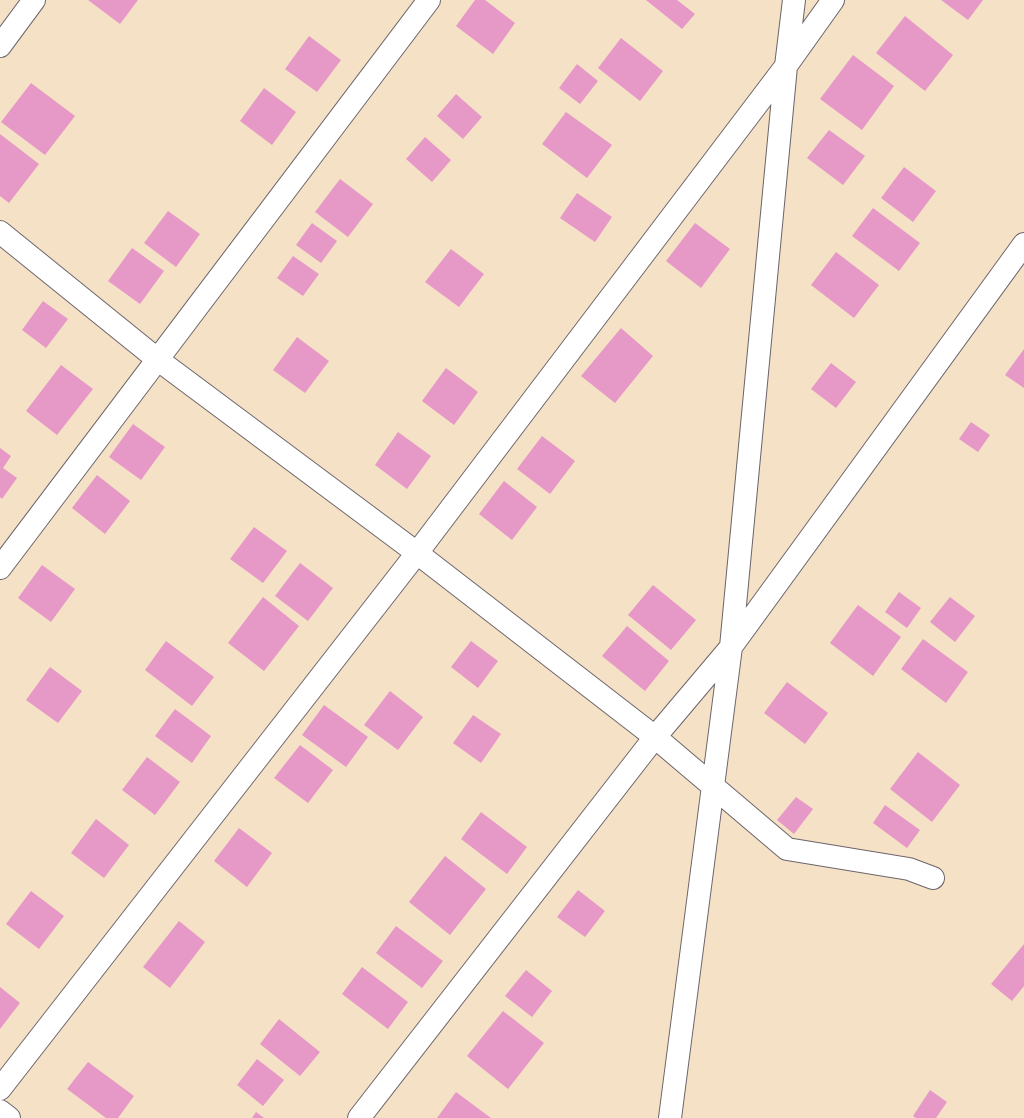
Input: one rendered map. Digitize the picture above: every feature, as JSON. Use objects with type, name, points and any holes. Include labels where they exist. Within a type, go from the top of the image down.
[{"type":"street","points":[[0,46],[34,0]]},
{"type":"street","points":[[0,568],[428,0]]},
{"type":"street","points":[[670,1118],[731,647],[786,66],[794,0]]},
{"type":"street","points":[[0,1089],[417,553],[786,66],[833,0]]},
{"type":"street","points":[[0,232],[157,360],[417,553],[655,737],[787,849],[909,869],[933,878]]},
{"type":"street","points":[[359,1118],[655,737],[731,647],[1024,244]]},
{"type":"street","points":[[0,1111],[9,1118]]},
{"type":"building","points":[[88,0],[138,0],[120,24]]},
{"type":"building","points":[[475,0],[485,0],[515,23],[493,54],[456,26]]},
{"type":"building","points":[[646,0],[677,0],[695,14],[682,29]]},
{"type":"building","points":[[941,0],[983,0],[968,20]]},
{"type":"building","points":[[905,16],[953,55],[925,91],[876,53]]},
{"type":"building","points":[[309,36],[341,60],[317,92],[285,69]]},
{"type":"building","points":[[621,38],[663,71],[640,101],[598,68]]},
{"type":"building","points":[[853,55],[894,86],[862,130],[820,99]]},
{"type":"building","points":[[577,64],[598,81],[580,104],[559,88]]},
{"type":"building","points":[[31,83],[75,116],[45,155],[1,122]]},
{"type":"building","points":[[264,88],[296,112],[272,145],[240,121]]},
{"type":"building","points":[[456,94],[482,117],[463,139],[437,116]]},
{"type":"building","points":[[566,112],[612,145],[587,178],[542,144]]},
{"type":"building","points":[[829,130],[865,156],[843,185],[807,158]]},
{"type":"building","points":[[0,134],[39,164],[9,203],[0,196]]},
{"type":"building","points":[[425,137],[451,160],[432,182],[406,159]]},
{"type":"building","points":[[904,167],[936,191],[913,222],[881,198]]},
{"type":"building","points":[[340,179],[373,204],[348,237],[315,212]]},
{"type":"building","points":[[577,193],[612,217],[595,242],[560,218]]},
{"type":"building","points":[[873,208],[920,243],[899,271],[852,236]]},
{"type":"building","points":[[168,211],[200,234],[176,267],[144,243]]},
{"type":"building","points":[[312,223],[337,241],[321,263],[296,245]]},
{"type":"building","points":[[695,223],[730,249],[701,288],[666,261]]},
{"type":"building","points":[[132,248],[164,271],[140,304],[108,281]]},
{"type":"building","points":[[451,249],[484,274],[459,307],[425,282]]},
{"type":"building","points":[[836,252],[879,285],[854,318],[811,285]]},
{"type":"building","points":[[293,256],[319,274],[303,296],[277,278]]},
{"type":"building","points":[[43,301],[68,319],[46,348],[22,330]]},
{"type":"building","points":[[621,328],[653,356],[615,403],[581,376]]},
{"type":"building","points":[[297,337],[329,361],[305,393],[273,370]]},
{"type":"building","points":[[1024,349],[1024,388],[1005,375]]},
{"type":"building","points":[[831,363],[856,382],[836,408],[811,389]]},
{"type":"building","points":[[61,365],[93,389],[57,435],[26,411]]},
{"type":"building","points":[[446,368],[478,392],[454,425],[422,401]]},
{"type":"building","points":[[971,422],[990,435],[978,452],[959,439]]},
{"type":"building","points":[[133,424],[165,447],[141,480],[109,457]]},
{"type":"building","points":[[398,432],[431,456],[407,489],[375,465]]},
{"type":"building","points":[[542,436],[575,461],[550,494],[517,469]]},
{"type":"building","points":[[0,448],[11,456],[3,468],[17,478],[2,499],[0,497]]},
{"type":"building","points":[[97,475],[130,501],[105,534],[72,508]]},
{"type":"building","points":[[504,481],[537,507],[512,540],[479,514]]},
{"type":"building","points":[[254,527],[287,551],[263,583],[230,559]]},
{"type":"building","points":[[300,563],[333,588],[308,621],[275,596]]},
{"type":"building","points":[[42,565],[75,589],[51,622],[18,598]]},
{"type":"building","points":[[653,585],[696,620],[671,650],[628,615]]},
{"type":"building","points":[[899,592],[921,608],[907,628],[885,612]]},
{"type":"building","points":[[263,597],[299,626],[264,671],[228,643]]},
{"type":"building","points":[[950,597],[975,616],[955,642],[930,622]]},
{"type":"building","points":[[858,605],[901,637],[873,676],[830,643]]},
{"type":"building","points":[[627,626],[669,661],[645,691],[602,656]]},
{"type":"building","points":[[923,639],[968,672],[946,703],[901,669]]},
{"type":"building","points":[[166,641],[214,677],[192,706],[145,670]]},
{"type":"building","points":[[471,641],[498,661],[478,688],[451,667]]},
{"type":"building","points":[[50,667],[82,691],[58,723],[26,700]]},
{"type":"building","points":[[787,682],[828,713],[805,744],[764,713]]},
{"type":"building","points":[[390,691],[423,717],[398,750],[364,725]]},
{"type":"building","points":[[324,705],[368,737],[346,767],[302,735]]},
{"type":"building","points":[[175,709],[211,736],[192,763],[155,736]]},
{"type":"building","points":[[473,715],[501,734],[481,763],[453,743]]},
{"type":"building","points":[[300,745],[333,770],[308,803],[274,778]]},
{"type":"building","points":[[918,752],[960,785],[932,822],[890,789]]},
{"type":"building","points":[[147,757],[180,782],[155,815],[122,790]]},
{"type":"building","points":[[796,797],[813,809],[794,834],[777,820]]},
{"type":"building","points":[[885,805],[920,830],[907,848],[873,823]]},
{"type":"building","points":[[481,812],[527,847],[507,874],[461,839]]},
{"type":"building","points":[[96,819],[129,845],[104,878],[71,853]]},
{"type":"building","points":[[239,828],[272,853],[247,887],[214,861]]},
{"type":"building","points":[[445,856],[486,889],[450,935],[409,902]]},
{"type":"building","points":[[578,890],[605,911],[585,937],[557,917]]},
{"type":"building","points":[[31,891],[64,916],[39,949],[6,924]]},
{"type":"building","points":[[179,921],[205,942],[170,988],[143,967]]},
{"type":"building","points":[[396,926],[443,961],[422,988],[376,953]]},
{"type":"building","points":[[1024,944],[1024,986],[1012,1001],[991,984]]},
{"type":"building","points":[[362,967],[408,1002],[388,1029],[342,994]]},
{"type":"building","points":[[526,970],[552,991],[532,1017],[505,996]]},
{"type":"building","points":[[0,987],[20,1003],[0,1029]]},
{"type":"building","points":[[503,1011],[544,1043],[508,1089],[467,1056]]},
{"type":"building","points":[[279,1019],[320,1052],[300,1076],[260,1044]]},
{"type":"building","points":[[257,1059],[284,1080],[263,1106],[237,1085]]},
{"type":"building","points":[[88,1062],[134,1096],[118,1118],[106,1118],[67,1089]]},
{"type":"building","points":[[930,1090],[947,1102],[936,1118],[916,1118],[913,1116]]},
{"type":"building","points":[[456,1092],[491,1118],[437,1118]]},
{"type":"building","points":[[256,1112],[264,1118],[252,1118]]}]
